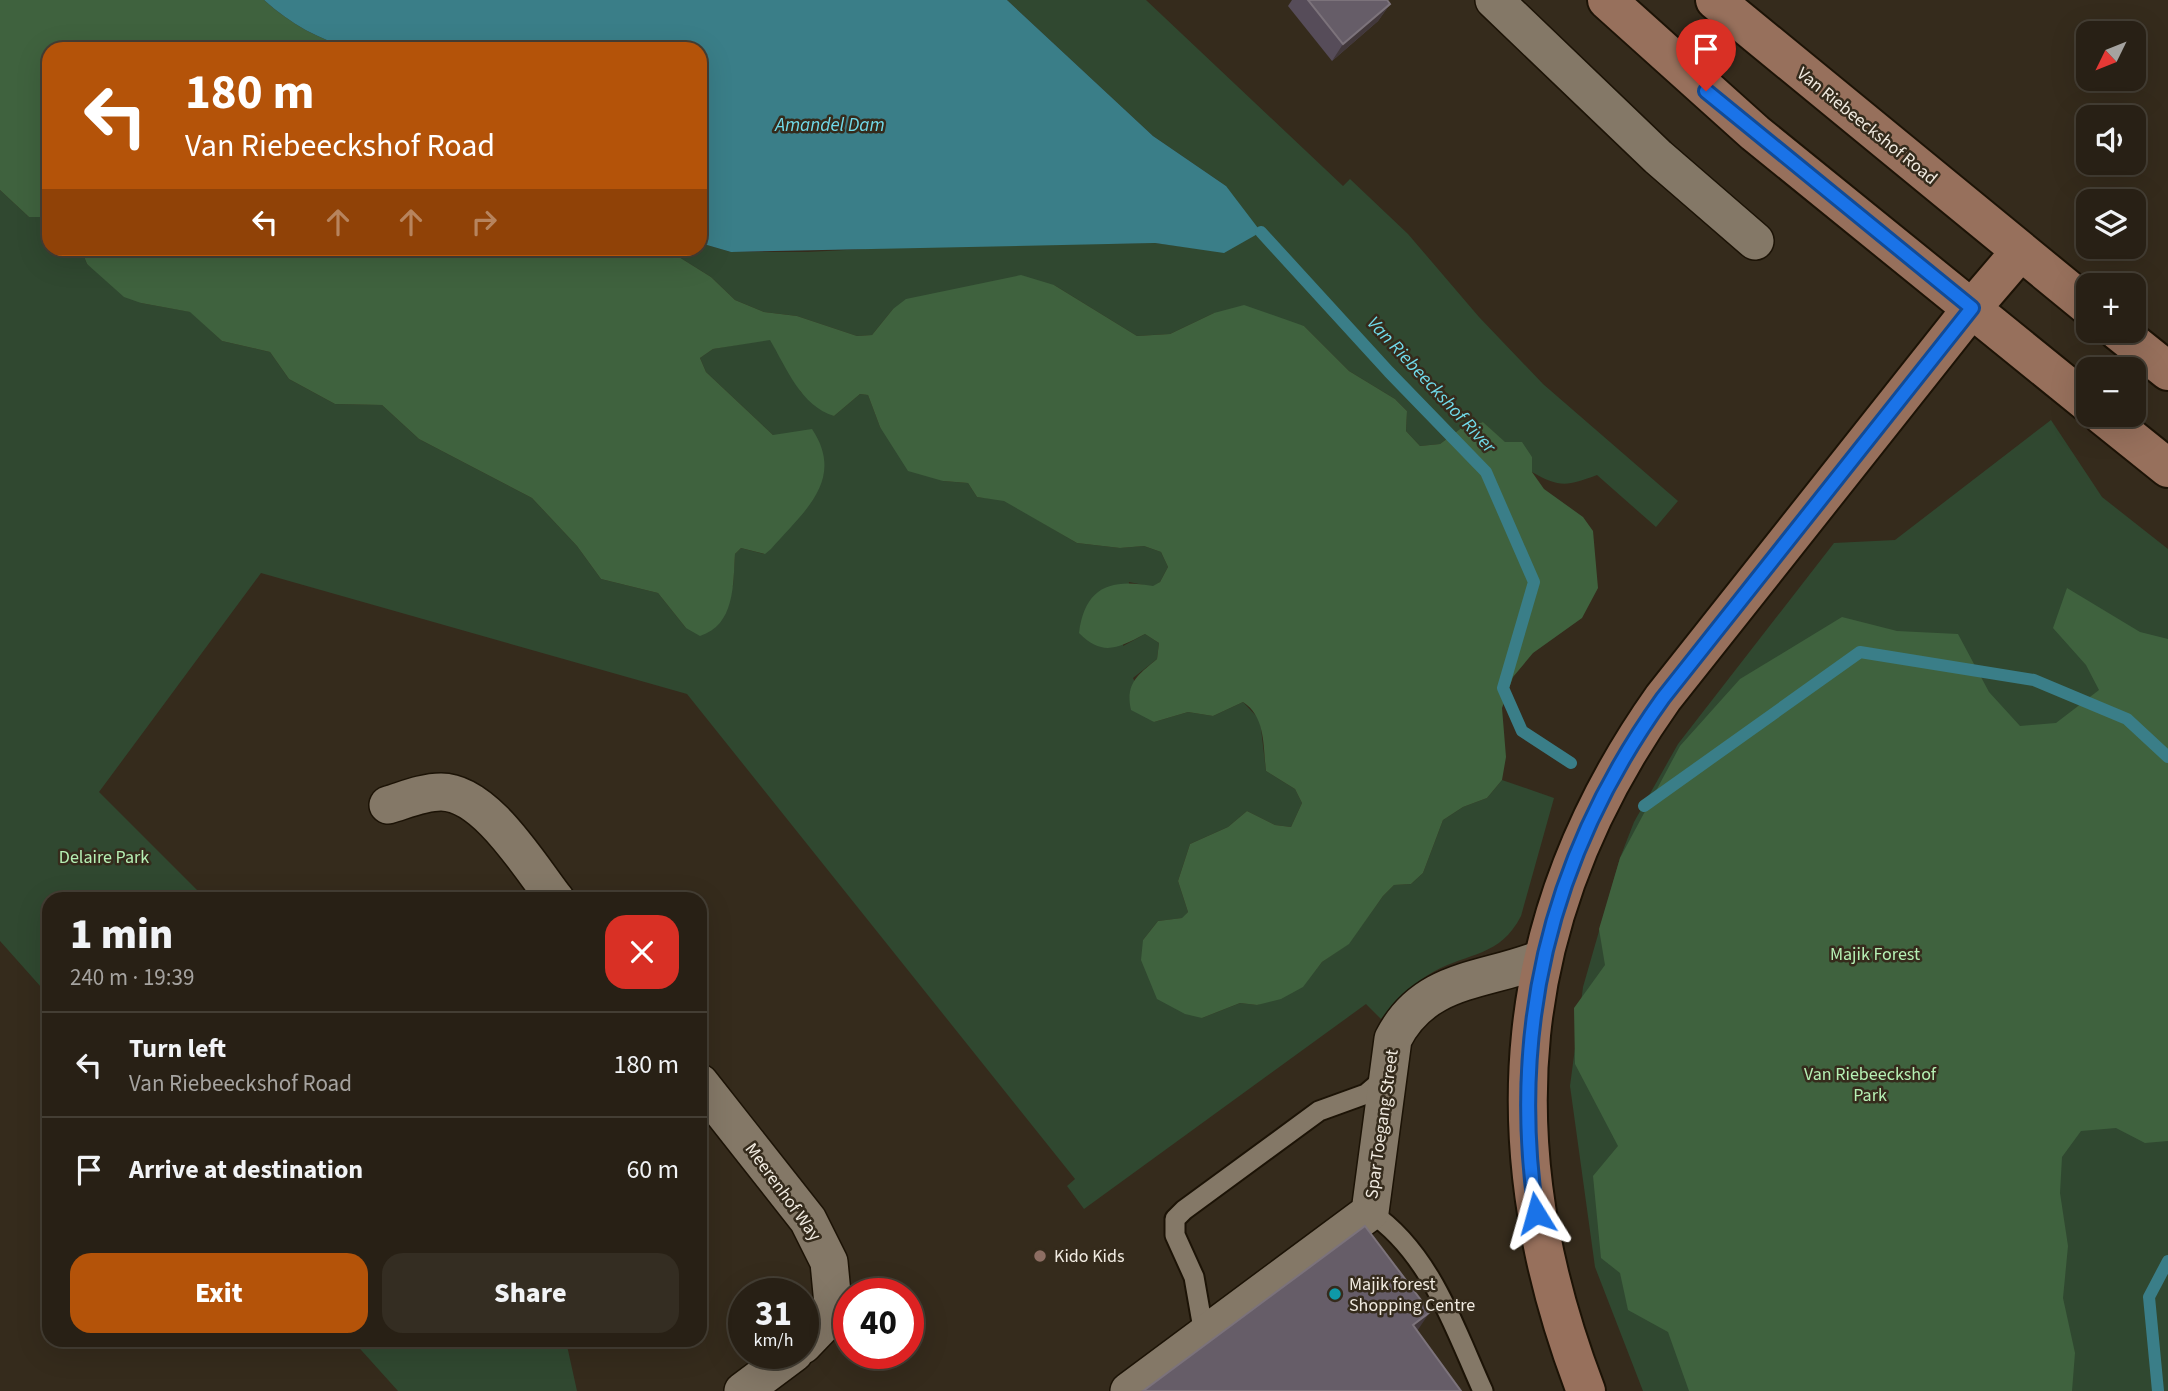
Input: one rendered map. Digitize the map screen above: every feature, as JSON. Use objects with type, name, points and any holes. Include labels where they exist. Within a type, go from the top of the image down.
[{"type":"street","points":[[1494,0],[1648,148],[1755,241]]},
{"type":"street","points":[[1607,0],[1755,133],[2076,393]]},
{"type":"street","name":"Van Riebeeckshof Road","points":[[1715,0],[2076,296]]},
{"type":"street","points":[[1586,1391],[1561,1326],[1539,1236],[1529,1168],[1526,1113],[1530,1039],[1544,958],[1562,886],[1590,819],[1625,752],[1712,635],[1861,451],[1972,308],[2020,252]]},
{"type":"street","points":[[2133,343],[2168,371]]},
{"type":"street","points":[[2117,427],[2168,468]]},
{"type":"street","points":[[388,805],[443,792],[473,802],[488,814],[550,892]]},
{"type":"street","name":"Spar Toegang Street","points":[[1129,1391],[1370,1212],[1393,1039],[1404,1018],[1444,988],[1544,958]]},
{"type":"street","name":"Meerenhof Way","points":[[707,1092],[808,1220],[829,1262],[833,1304],[827,1320],[819,1328]]},
{"type":"street","points":[[743,1391],[773,1369]]},
{"type":"lane","points":[[1204,1334],[1194,1277],[1175,1235],[1175,1219],[1319,1111],[1366,1094],[1387,1076]]},
{"type":"lane","points":[[1370,1212],[1388,1224],[1429,1274],[1483,1391]]},
{"type":"green space","points":[[0,0],[264,0],[306,30],[332,42],[42,42],[42,217],[29,217],[0,190]]},
{"type":"green space","points":[[1007,0],[1146,0],[1343,186],[1350,179],[1408,234],[1479,317],[1543,384],[1678,501],[1656,527],[1597,475],[1564,484],[1549,481],[1532,472],[1532,457],[1505,443],[1483,422],[1460,429],[1440,444],[1420,446],[1406,431],[1407,411],[1395,399],[1349,371],[1304,326],[1214,313],[1170,334],[1137,336],[1054,285],[893,309],[872,335],[857,336],[797,316],[764,312],[735,300],[711,277],[678,256],[707,256],[707,245],[731,252],[807,252],[923,246],[1155,243],[1224,252],[1226,186],[1153,136]]},
{"type":"green space","name":"Delaire Park","points":[[0,190],[29,217],[42,217],[42,256],[84,256],[87,264],[141,303],[191,312],[222,341],[270,352],[289,379],[335,404],[382,405],[419,439],[532,498],[577,546],[601,579],[658,593],[686,628],[733,586],[735,554],[741,548],[764,554],[773,435],[706,372],[700,358],[713,349],[770,339],[801,392],[834,416],[860,394],[868,395],[880,427],[943,481],[968,483],[977,497],[1004,500],[1077,543],[1120,548],[1144,546],[1161,552],[1168,567],[1160,582],[1153,587],[1129,582],[1123,646],[1145,634],[1159,643],[1157,659],[1133,678],[1154,722],[1188,712],[1213,716],[1243,702],[1260,720],[1266,771],[1295,789],[1302,803],[1291,827],[1275,825],[1247,811],[1228,827],[1190,844],[1178,881],[1188,912],[1183,918],[1158,921],[1143,940],[1202,1018],[1240,1003],[1257,1005],[1302,987],[1322,962],[1349,943],[1394,885],[1411,884],[1423,873],[1443,820],[1463,807],[1487,798],[1502,780],[1554,798],[1521,916],[1503,939],[1483,952],[1425,977],[1405,993],[1381,1019],[1366,1004],[1084,1209],[1067,1186],[1075,1179],[687,694],[261,573],[99,792],[199,892],[42,892],[42,988],[0,941]]},
{"type":"green space","points":[[84,256],[678,256],[711,277],[735,300],[764,312],[797,316],[857,336],[872,335],[893,309],[906,299],[1021,275],[1054,285],[1137,336],[1170,334],[1214,313],[1244,305],[1304,326],[1349,371],[1395,399],[1407,411],[1406,431],[1420,446],[1440,444],[1460,429],[1483,422],[1505,442],[1522,442],[1532,457],[1532,472],[1544,489],[1583,517],[1593,531],[1598,588],[1582,618],[1533,653],[1513,677],[1502,708],[1506,757],[1502,780],[1487,798],[1463,807],[1443,820],[1423,873],[1411,884],[1394,885],[1349,944],[1322,962],[1303,987],[1281,999],[1257,1005],[1240,1003],[1202,1018],[1185,1014],[1157,999],[1141,960],[1143,940],[1158,921],[1182,918],[1188,912],[1178,881],[1190,844],[1228,827],[1247,811],[1275,825],[1291,827],[1302,803],[1295,789],[1266,771],[1260,724],[1243,702],[1213,716],[1188,712],[1154,722],[1131,710],[1130,693],[1135,680],[1157,659],[1159,643],[1145,634],[1119,646],[1103,648],[1079,633],[1087,605],[1102,589],[1124,584],[1153,586],[1160,582],[1168,567],[1161,552],[1144,546],[1120,548],[1077,543],[1004,501],[977,497],[968,483],[943,481],[908,471],[880,427],[868,395],[860,394],[834,416],[822,411],[803,395],[770,340],[713,349],[700,358],[706,372],[773,435],[812,429],[821,447],[824,464],[822,480],[816,494],[771,549],[765,554],[741,548],[735,554],[732,591],[726,613],[711,631],[700,636],[686,628],[658,593],[601,579],[577,546],[532,498],[419,439],[382,405],[335,404],[289,379],[270,352],[222,341],[190,312],[124,297],[87,264]]},
{"type":"green space","name":"Majik Forest","points":[[2051,420],[2102,497],[2168,549],[2168,1391],[1643,1391],[1595,1267],[1570,1086],[1583,987],[1620,858],[1634,822],[1678,744],[1834,543],[1895,540]]},
{"type":"green space","name":"Majik Forest","points":[[2067,588],[2140,632],[2168,639],[2168,1141],[2145,1143],[2116,1128],[2081,1131],[2062,1157],[2060,1193],[2068,1246],[2063,1298],[2075,1353],[2072,1391],[1689,1391],[1668,1332],[1628,1310],[1620,1273],[1601,1258],[1593,1176],[1618,1146],[1575,1064],[1574,1008],[1605,965],[1599,929],[1620,858],[1680,746],[1740,679],[1842,617],[1897,631],[1958,634],[1989,692],[2020,726],[2056,723],[2099,690],[2086,665],[2053,628]]},
{"type":"green space","points":[[358,1347],[567,1347],[577,1391],[398,1391]]},
{"type":"water","name":"Amandel Dam","points":[[264,0],[1007,0],[1153,136],[1226,186],[1261,232],[1224,253],[1155,243],[731,252],[707,245],[707,42],[332,42],[285,17]]},
{"type":"building","points":[[1308,0],[1387,0],[1390,4],[1343,44]]},
{"type":"building","name":"Majik forest Shopping Centre","points":[[1365,1226],[1430,1312],[1413,1325],[1461,1391],[1143,1391]]},
{"type":"waterway","name":"Van Riebeeckshof River","points":[[1261,232],[1389,372],[1486,472],[1534,582],[1503,688],[1522,731],[1571,763]]},
{"type":"waterway","name":"Van Riebeeckshof River","points":[[1644,806],[1860,652],[2034,680],[2127,719],[2168,757]]},
{"type":"waterway","name":"Van Riebeeckshof River","points":[[2158,1391],[2149,1297],[2168,1261]]},
{"type":"place","name":"Kido Kids","points":[[1040,1256]]},
{"type":"place","name":"Majik forest Shopping Centre","points":[[1335,1294]]},
{"type":"route","points":[[1536,1213],[1529,1168],[1526,1113],[1535,998],[1562,886],[1590,819],[1625,752],[1663,698],[1972,308],[1706,91]]},
{"type":"park label","name":"Van Riebeeckshof Park","points":[[1870,1084]]}]
